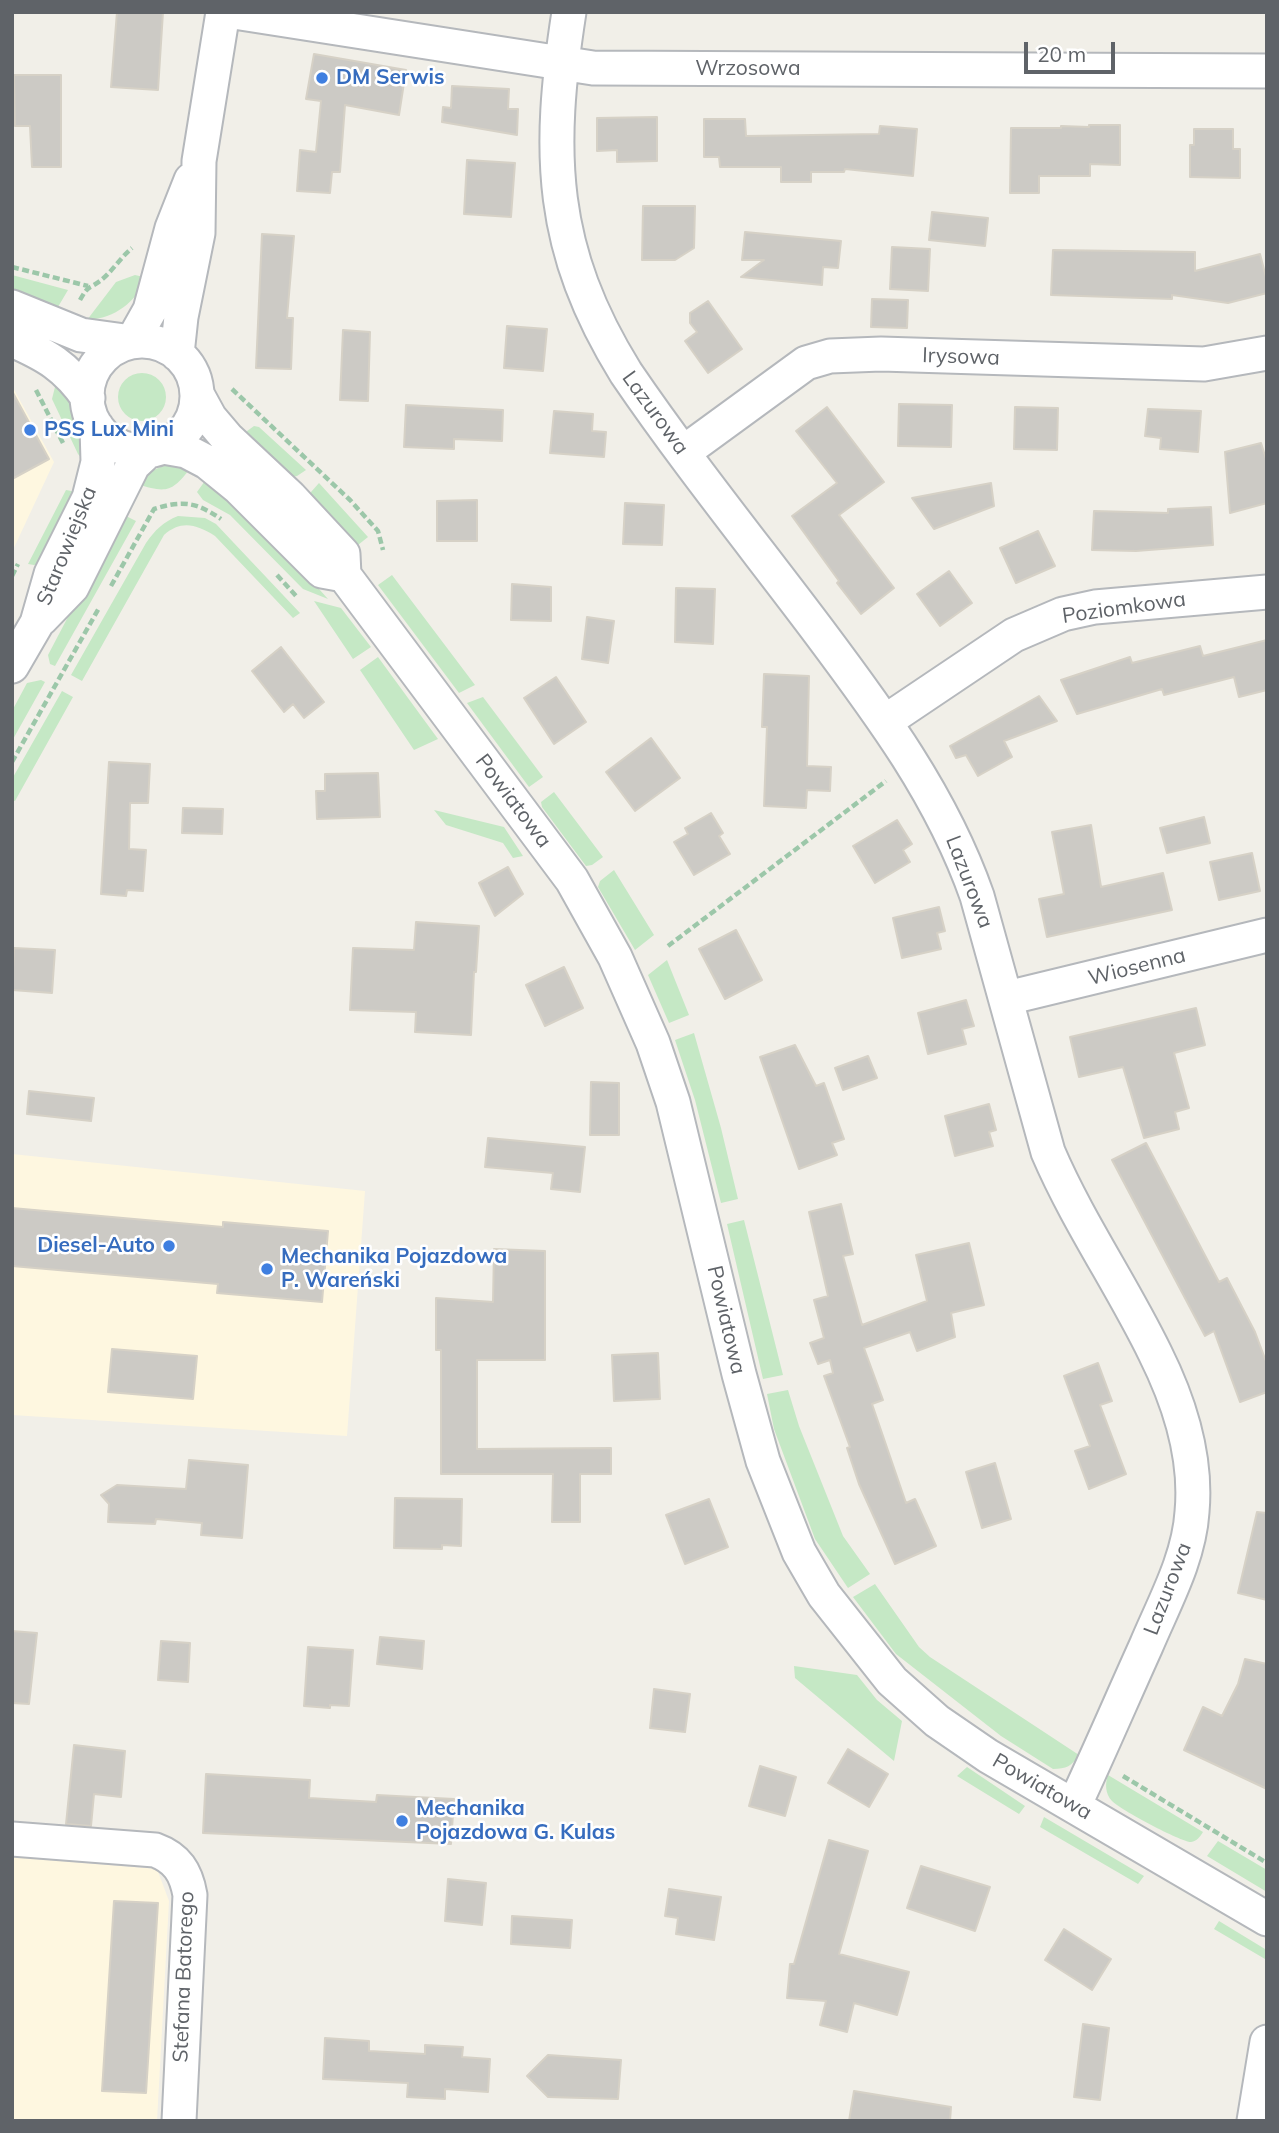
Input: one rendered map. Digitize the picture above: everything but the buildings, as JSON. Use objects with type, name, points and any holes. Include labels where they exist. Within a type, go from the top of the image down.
[{"type":"street","points":[[177,354],[181,317],[198,233],[199,161],[223,12]]},
{"type":"street","name":"Wrzosowa","points":[[234,12],[561,64],[606,68],[1267,71]]},
{"type":"street","name":"Lazurowa","points":[[569,12],[561,64],[557,158],[564,222],[574,267],[594,316],[614,353],[684,452],[886,721],[945,820],[970,876],[1007,998],[1048,1152],[1156,1354],[1179,1413],[1192,1470],[1191,1525],[1180,1564],[1074,1806]]},
{"type":"street","points":[[92,412],[89,384],[94,370],[103,358],[116,348],[132,342],[150,310],[172,228],[199,161]]},
{"type":"street","points":[[12,307],[81,335],[132,342],[148,341],[164,345],[177,354],[188,366],[195,380],[212,391],[177,439],[155,449]]},
{"type":"street","points":[[12,340],[47,356],[74,379],[106,438],[133,450],[186,451],[207,462],[239,488],[322,571],[344,575]]},
{"type":"street","name":"Irysowa","points":[[684,452],[792,371],[818,358],[881,354],[1205,364],[1267,352]]},
{"type":"street","name":"Powiatowa","points":[[212,391],[210,418],[343,554],[344,575],[572,880],[615,957],[653,1043],[673,1102],[757,1442],[785,1520],[811,1574],[838,1616],[912,1702],[988,1756],[1267,1919]]},
{"type":"street","name":"Starowiejska","points":[[37,623],[51,574],[94,483],[98,461],[92,412]]},
{"type":"street","name":"Starowiejska","points":[[12,666],[37,623],[72,586],[133,465],[155,449]]},
{"type":"street","name":"Poziomkowa","points":[[886,721],[1014,635],[1063,614],[1095,607],[1267,592]]},
{"type":"street","name":"Wiosenna","points":[[1007,998],[1267,935]]},
{"type":"street","name":"Stefana Batorego","points":[[12,1839],[155,1850],[176,1861],[188,1882],[190,1895],[179,2121]]},
{"type":"street","points":[[1254,2121],[1267,2042]]},
{"type":"path","points":[[12,267],[88,286],[101,281],[120,258],[139,243]]},
{"type":"path","points":[[34,386],[66,450]]},
{"type":"path","points":[[212,391],[350,500],[378,531],[383,551]]},
{"type":"path","points":[[107,593],[155,509],[176,502],[201,508]]},
{"type":"path","points":[[12,762],[100,606]]},
{"type":"path","points":[[668,946],[912,761]]},
{"type":"path","points":[[1113,1770],[1267,1863]]},
{"type":"shaded area","points":[[12,386],[54,462],[12,552]]},
{"type":"shaded area","points":[[12,1154],[365,1191],[347,1436],[12,1415]]},
{"type":"shaded area","points":[[12,1857],[157,1869],[169,1901],[157,2121],[12,2121]]},
{"type":"green space","points":[[12,275],[68,290],[55,312],[12,292]]},
{"type":"green space","points":[[135,275],[148,278],[124,307],[107,316],[87,320],[116,282]]},
{"type":"green space","points":[[142,373],[159,380],[166,397],[159,414],[142,421],[125,414],[118,397],[125,380]]},
{"type":"green space","points":[[57,379],[75,418],[84,461],[78,454],[52,399]]},
{"type":"green space","points":[[254,426],[259,427],[306,470],[288,478],[243,434]]},
{"type":"green space","points":[[177,464],[191,467],[179,482],[168,489],[137,484],[155,470]]},
{"type":"green space","points":[[207,478],[293,560],[328,599],[303,589],[230,515],[203,500],[197,492]]},
{"type":"green space","points":[[319,483],[368,537],[358,545],[352,545],[311,501],[311,492]]},
{"type":"green space","points":[[66,490],[77,492],[40,564],[28,564]]},
{"type":"green space","points":[[122,514],[136,521],[55,666],[50,664],[48,655]]},
{"type":"green space","points":[[178,516],[205,518],[216,524],[300,613],[293,618],[215,536],[195,526],[176,527],[164,535],[82,681],[71,675],[146,543],[160,527]]},
{"type":"green space","points":[[392,575],[475,685],[459,693],[378,585]]},
{"type":"green space","points":[[314,601],[341,608],[371,647],[353,659]]},
{"type":"green space","points":[[378,657],[438,739],[414,750],[360,670]]},
{"type":"green space","points":[[41,680],[45,682],[12,741],[12,711],[27,683]]},
{"type":"green space","points":[[62,691],[73,697],[15,801],[12,800],[12,779]]},
{"type":"green space","points":[[483,697],[543,777],[529,787],[467,703]]},
{"type":"green space","points":[[554,792],[603,857],[592,865],[586,866],[542,807],[541,802]]},
{"type":"green space","points":[[434,810],[504,827],[523,856],[513,858],[503,843],[446,825]]},
{"type":"green space","points":[[614,870],[654,935],[635,950],[598,887],[600,881]]},
{"type":"green space","points":[[667,960],[689,1015],[669,1023],[648,975]]},
{"type":"green space","points":[[694,1033],[738,1199],[721,1203],[695,1100],[675,1040]]},
{"type":"green space","points":[[744,1220],[783,1375],[763,1379],[727,1224]]},
{"type":"green space","points":[[788,1390],[799,1426],[843,1536],[870,1574],[848,1588],[815,1539],[774,1429],[767,1394]]},
{"type":"green space","points":[[875,1584],[919,1647],[930,1657],[1079,1755],[1074,1762],[1053,1769],[1001,1736],[896,1654],[853,1597]]},
{"type":"green space","points":[[794,1666],[857,1675],[877,1700],[902,1721],[894,1761],[795,1678]]},
{"type":"green space","points":[[967,1767],[1025,1806],[1019,1814],[957,1776]]},
{"type":"green space","points":[[1108,1775],[1203,1832],[1195,1841],[1185,1841],[1126,1811],[1108,1795]]},
{"type":"green space","points":[[1044,1817],[1144,1876],[1138,1884],[1040,1827]]},
{"type":"green space","points":[[1218,1841],[1267,1870],[1267,1892],[1207,1856]]},
{"type":"green space","points":[[1219,1921],[1265,1949],[1265,1959],[1214,1929]]},
{"type":"place","name":"DM Serwis","points":[[322,78]]},
{"type":"place","name":"PSS Lux Mini","points":[[30,430]]},
{"type":"place","name":"Diesel-Auto","points":[[169,1246]]},
{"type":"place","name":"Mechanika Pojazdowa P. Wareński","points":[[267,1269]]},
{"type":"place","name":"Mechanika Pojazdowa G. Kulas","points":[[402,1821]]}]
